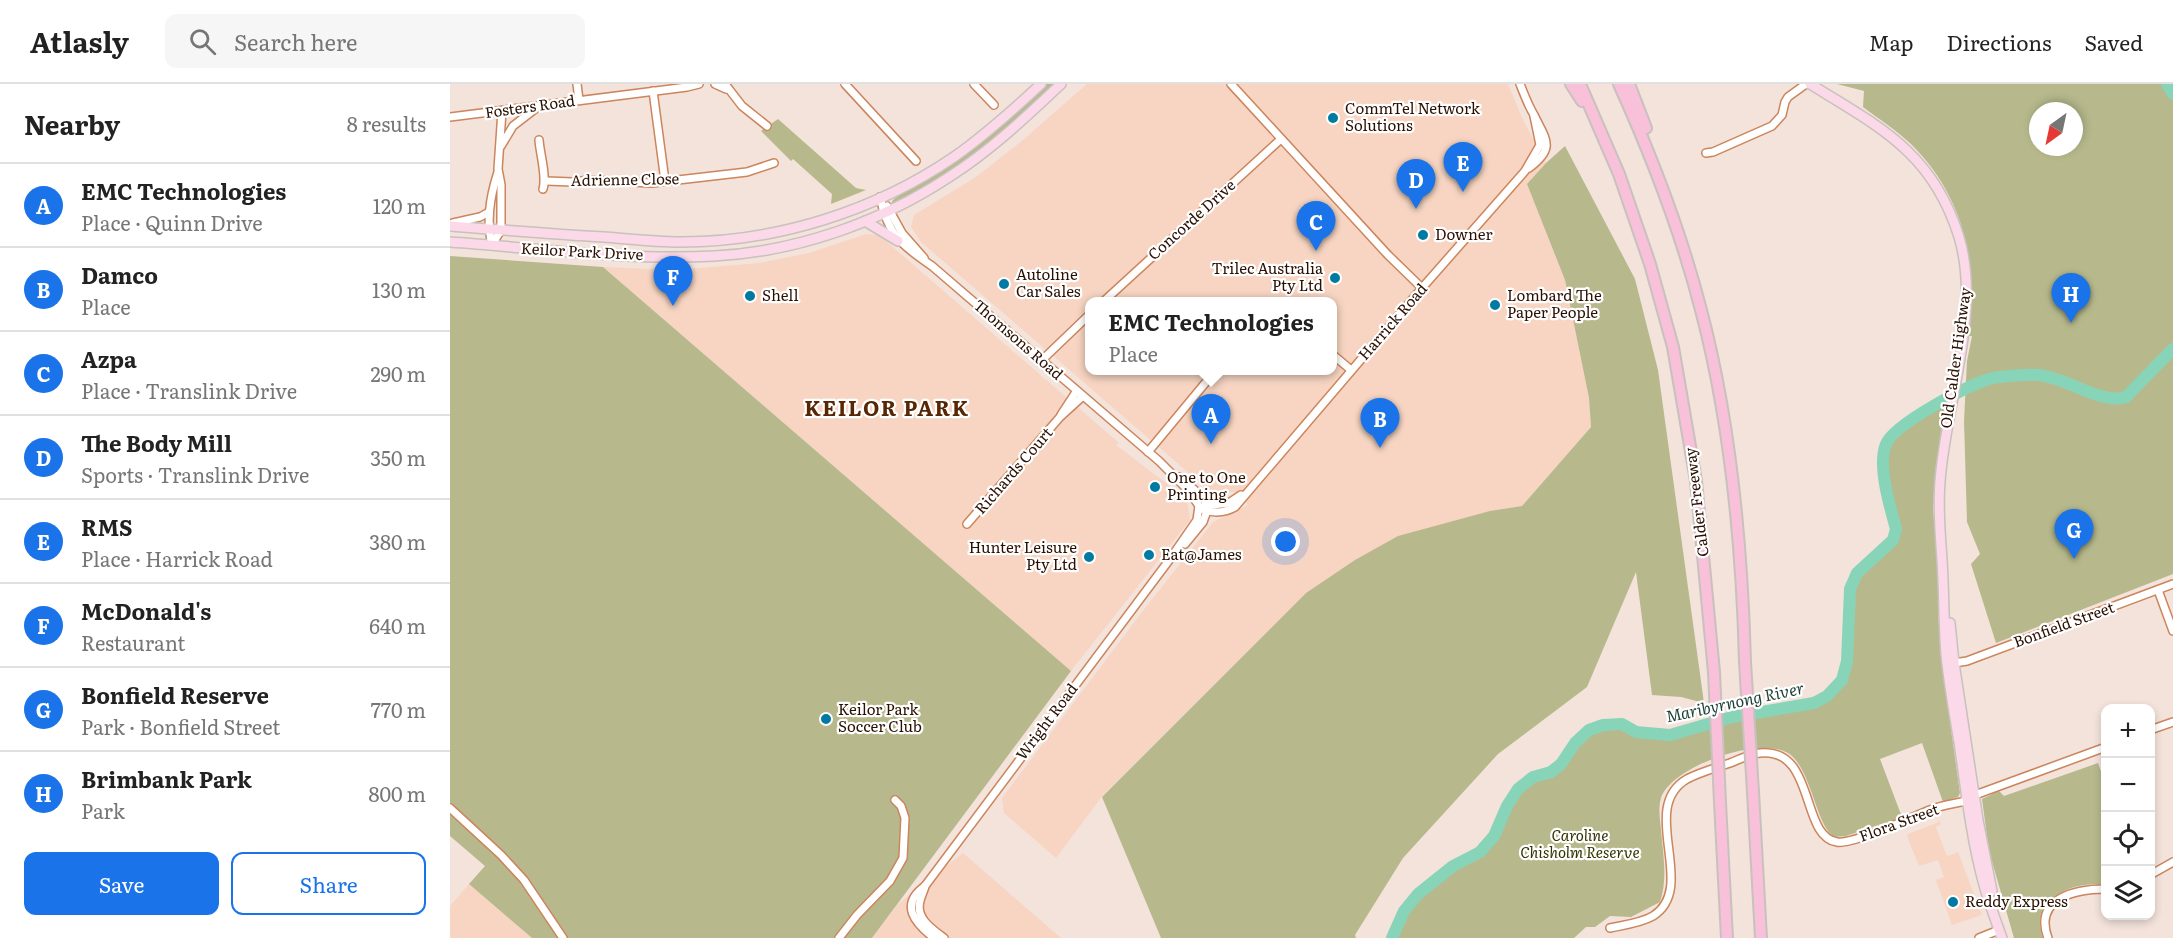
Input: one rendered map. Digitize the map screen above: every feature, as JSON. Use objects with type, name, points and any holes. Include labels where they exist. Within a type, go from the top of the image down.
[{"type":"highway","points":[[1572,84],[1610,150]]},
{"type":"highway","name":"Calder Freeway","points":[[1580,84],[1610,150],[1660,299],[1680,384],[1696,481],[1714,672],[1727,938]]},
{"type":"highway","points":[[1619,84],[1668,204],[1701,311]]},
{"type":"highway","points":[[1629,84],[1676,213],[1701,311],[1720,401],[1734,500],[1744,610],[1761,938]]},
{"type":"main road","name":"Keilor Park Drive","points":[[450,225],[653,241],[715,240],[758,235],[816,222],[880,197],[922,177],[1005,117],[1041,84]]},
{"type":"main road","name":"Keilor Park Drive","points":[[450,242],[662,256],[716,256],[789,244],[887,212],[937,185],[975,160],[1061,84]]},
{"type":"main road","name":"Old Calder Highway","points":[[1808,84],[1897,140],[1925,170],[1940,193],[1959,238],[1965,264],[1966,303],[1939,483],[1939,514],[1950,664],[1971,798],[1994,913],[2001,934]]},
{"type":"main road","points":[[865,220],[898,241]]},
{"type":"main road","points":[[715,240],[716,256]]},
{"type":"street","points":[[577,84],[579,100]]},
{"type":"street","name":"Fosters Road","points":[[450,116],[699,84]]},
{"type":"street","points":[[715,84],[727,87],[742,106],[767,126]]},
{"type":"street","points":[[845,84],[916,161]]},
{"type":"street","points":[[974,84],[994,105]]},
{"type":"street","points":[[1231,84],[1401,269],[1422,288]]},
{"type":"street","name":"Harrick Road","points":[[1207,508],[1224,511],[1235,507],[1525,171],[1540,145],[1534,116],[1520,84]]},
{"type":"street","name":"Old Calder Highway","points":[[1706,153],[1772,126],[1782,114],[1788,97],[1808,84]]},
{"type":"street","points":[[653,91],[665,181]]},
{"type":"street","points":[[500,148],[519,121],[540,106]]},
{"type":"street","points":[[492,246],[488,229],[489,212],[498,169],[502,111]]},
{"type":"street","name":"Concorde Drive","points":[[1108,297],[1281,139]]},
{"type":"street","points":[[539,140],[542,171],[546,181],[543,189]]},
{"type":"street","name":"Adrienne Close","points":[[546,181],[590,180],[652,183],[747,172],[774,163]]},
{"type":"street","points":[[492,246],[501,230],[501,185],[498,169]]},
{"type":"street","name":"Thomsons Road","points":[[880,197],[887,212],[906,239],[932,266]]},
{"type":"street","points":[[450,225],[480,217],[489,212]]},
{"type":"street","name":"Thomsons Road","points":[[887,212],[887,224],[898,241],[932,266],[1079,394],[1198,492],[1207,508]]},
{"type":"street","points":[[1041,361],[1085,318]]},
{"type":"street","points":[[1337,358],[1351,370]]},
{"type":"street","points":[[1148,452],[1212,375]]},
{"type":"street","name":"Richards Court","points":[[967,524],[1079,394]]},
{"type":"street","name":"Thomsons Road","points":[[1159,461],[1194,496],[1199,508]]},
{"type":"street","points":[[1199,508],[1207,508]]},
{"type":"street","name":"Wright Road","points":[[933,938],[917,924],[912,912],[914,898],[1170,559],[1194,525],[1199,516],[1199,508]]},
{"type":"street","name":"Wright Road","points":[[1170,559],[1198,530],[1207,508]]},
{"type":"street","name":"Bonfield Street","points":[[1950,664],[1967,661],[2173,584]]},
{"type":"street","points":[[2158,590],[2173,631]]},
{"type":"street","points":[[2155,729],[2173,722]]},
{"type":"street","name":"Flora Street","points":[[1610,928],[1652,916],[1667,900],[1671,891],[1671,880],[1666,809],[1676,788],[1688,778],[1748,756],[1771,753],[1781,756],[1793,766],[1820,830],[1827,838],[1835,842],[1853,840],[2101,749]]},
{"type":"street","points":[[839,938],[890,880],[903,858],[905,818],[901,806],[895,800]]},
{"type":"street","points":[[450,808],[501,855],[524,880],[563,938]]},
{"type":"street","points":[[2155,873],[2173,862]]},
{"type":"street","name":"Wright Road","points":[[925,886],[919,903],[921,915],[932,929],[944,938]]},
{"type":"street","points":[[2048,938],[2044,927],[2046,913],[2053,903],[2084,890],[2101,890]]},
{"type":"street","points":[[1979,938],[2001,934]]},
{"type":"shaded area","points":[[1087,84],[1508,84],[1523,120],[1546,163],[1527,184],[1565,280],[1589,398],[1591,427],[1522,506],[1490,511],[1306,593],[1103,795],[1056,858],[1004,813],[1002,798],[1213,522],[1248,505],[1234,492],[1212,493],[921,242],[911,227],[914,215],[976,177],[1023,140]]},
{"type":"shaded area","points":[[866,234],[879,235],[1119,443],[1116,445],[1187,499],[1190,520],[1071,671],[603,267],[676,270],[759,263],[809,253]]},
{"type":"shaded area","points":[[1938,817],[1941,824],[1936,827],[1946,854],[1948,856],[1958,852],[1982,915],[1952,925],[1936,880],[1944,877],[1938,860],[1919,866],[1907,836],[1939,822]]},
{"type":"shaded area","points":[[963,853],[1061,938],[872,938],[898,904]]},
{"type":"shaded area","points":[[469,884],[532,938],[450,938],[450,906]]},
{"type":"green space","points":[[1046,84],[1056,84],[979,152],[936,182],[891,204],[902,193],[999,127]]},
{"type":"green space","points":[[1837,84],[2173,84],[2173,574],[1996,643],[1971,564],[1980,554],[1967,522],[1964,421],[1967,361],[1972,336],[1968,336],[1971,283],[1964,232],[1944,186],[1929,164],[1911,144],[1863,107],[1864,91]]},
{"type":"green space","points":[[778,119],[856,188],[866,190],[831,204],[832,194],[793,159],[791,161],[761,131]]},
{"type":"green space","points":[[1565,146],[1635,279],[1658,370],[1704,703],[1681,697],[1652,695],[1636,572],[1587,687],[1498,754],[1403,858],[1355,935],[1356,938],[1161,938],[1102,797],[1306,593],[1355,560],[1398,536],[1490,511],[1522,506],[1591,427],[1589,398],[1565,280],[1527,184]]},
{"type":"green space","points":[[450,256],[603,267],[1071,671],[872,938],[532,938],[469,884],[485,866],[450,836]]},
{"type":"green space","name":"Caroline Chisholm Reserve","points":[[1947,399],[1935,472],[1933,509],[1941,605],[1938,615],[1943,672],[1960,793],[1958,797],[1943,802],[1922,743],[1880,759],[1902,817],[1846,836],[1834,837],[1823,823],[1800,765],[1793,757],[1781,750],[1763,748],[1743,750],[1721,756],[1682,774],[1669,786],[1661,798],[1664,875],[1660,902],[1631,917],[1610,916],[1595,927],[1586,927],[1574,938],[1392,938],[1404,911],[1418,894],[1453,866],[1480,852],[1494,836],[1507,806],[1518,789],[1533,777],[1552,772],[1561,764],[1575,743],[1589,730],[1603,725],[1622,724],[1636,732],[1670,735],[1732,717],[1814,703],[1827,696],[1842,680],[1847,661],[1850,589],[1857,573],[1893,540],[1896,529],[1884,477],[1885,447],[1903,426]]},
{"type":"green space","points":[[2098,763],[2101,772],[2101,885],[2068,889],[2048,903],[2042,913],[2040,924],[2043,938],[2014,938],[1989,851],[1982,799],[1999,791],[2004,796]]},
{"type":"waterway","name":"Maribyrnong River","points":[[2167,84],[2173,94]]},
{"type":"waterway","name":"Maribyrnong River","points":[[1392,938],[1404,911],[1418,894],[1453,866],[1480,852],[1494,836],[1507,806],[1518,789],[1533,777],[1551,772],[1561,764],[1575,743],[1589,730],[1603,725],[1622,724],[1636,732],[1670,735],[1732,717],[1814,703],[1827,696],[1842,680],[1847,661],[1850,589],[1857,573],[1893,540],[1896,529],[1885,486],[1883,463],[1886,444],[1902,426],[1965,389],[2000,377],[2039,375],[2106,397],[2126,397],[2173,349]]},
{"type":"place","name":"CommTel Network Solutions","points":[[1333,118]]},
{"type":"place","name":"RMS","points":[[1463,192]]},
{"type":"place","name":"The Body Mill","points":[[1416,209]]},
{"type":"place","name":"Downer","points":[[1423,235]]},
{"type":"place","name":"Azpa","points":[[1316,251]]},
{"type":"place","name":"Trilec Australia Pty Ltd","points":[[1335,278]]},
{"type":"place","name":"Autoline Car Sales","points":[[1004,284]]},
{"type":"place","name":"Shell","points":[[750,296]]},
{"type":"place","name":"Lombard The Paper People","points":[[1495,305]]},
{"type":"place","name":"McDonald's","points":[[673,306]]},
{"type":"place","name":"Brimbank Park","points":[[2071,323]]},
{"type":"place","name":"EMC Technologies","points":[[1211,444]]},
{"type":"place","name":"Damco","points":[[1380,448]]},
{"type":"place","name":"One to One Printing","points":[[1155,487]]},
{"type":"place","name":"Eat@James","points":[[1149,555]]},
{"type":"place","name":"Hunter Leisure Pty Ltd","points":[[1089,557]]},
{"type":"place","name":"Bonfield Reserve","points":[[2074,559]]},
{"type":"place","name":"Keilor Park Soccer Club","points":[[826,719]]},
{"type":"place","name":"Reddy Express","points":[[1953,902]]},
{"type":"district","name":"KEILOR PARK","points":[[887,409]]}]
